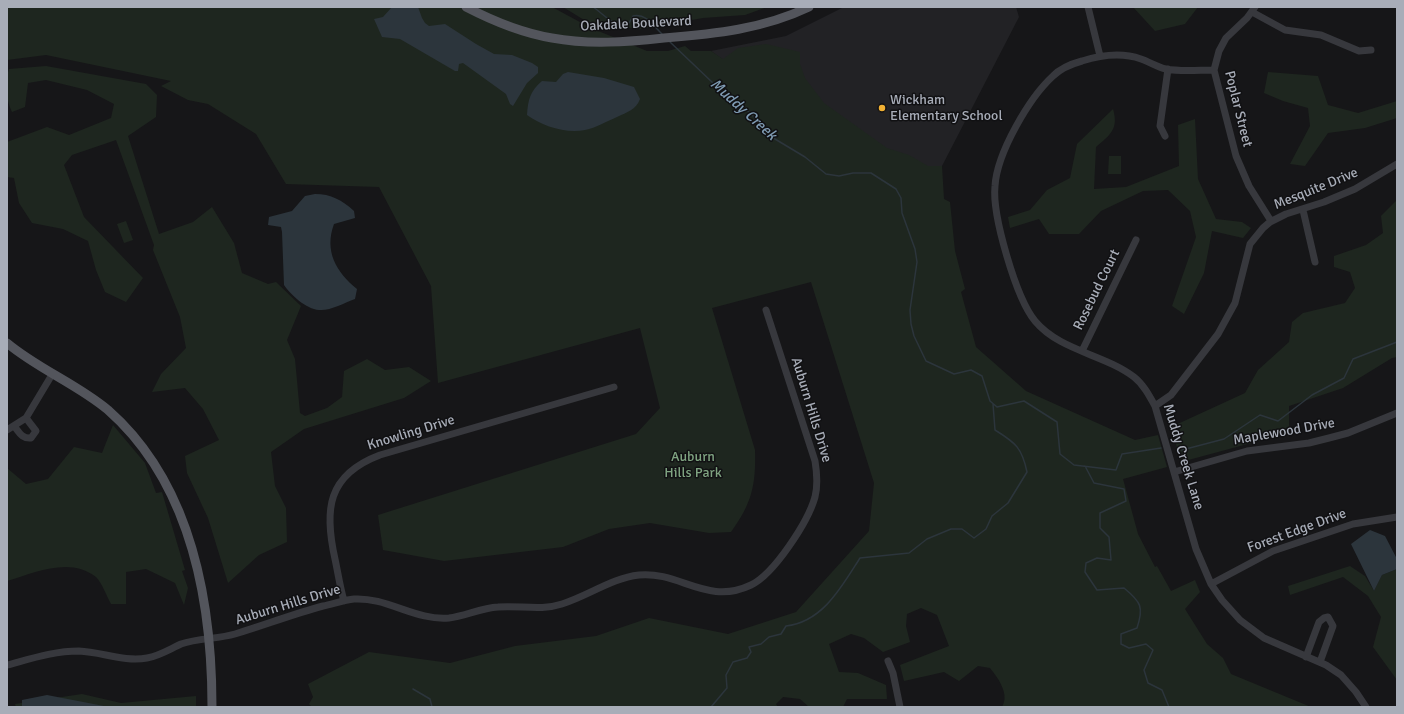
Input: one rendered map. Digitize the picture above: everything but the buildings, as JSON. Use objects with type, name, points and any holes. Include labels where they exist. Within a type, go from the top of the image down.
[{"type":"main road","name":"Oakdale Boulevard","points":[[466,7],[507,26],[551,38],[585,42],[645,40],[726,32],[761,25],[809,7]]},
{"type":"main road","points":[[7,343],[28,359],[92,398],[115,417],[142,446],[161,473],[180,512],[204,599],[210,640],[212,707]]},
{"type":"street","points":[[1088,7],[1100,56]]},
{"type":"street","points":[[1253,10],[1284,30],[1321,36],[1359,51],[1371,50]]},
{"type":"street","name":"Poplar Street","points":[[1253,10],[1226,38],[1219,51],[1214,70],[1238,162],[1249,186],[1271,221]]},
{"type":"street","name":"Muddy Creek Lane","points":[[1214,70],[1168,69],[1127,55],[1100,56],[1067,65],[1042,87],[1004,150],[997,171],[995,186],[997,218],[1023,303],[1042,328],[1059,341],[1133,377],[1146,390],[1155,406],[1196,549],[1211,584],[1230,610],[1251,629],[1274,643],[1320,662],[1341,675],[1353,688],[1366,707]]},
{"type":"street","points":[[1165,136],[1160,126],[1168,69]]},
{"type":"street","name":"Mesquite Drive","points":[[1155,406],[1171,395],[1218,334],[1235,302],[1250,244],[1259,232],[1271,221],[1355,189],[1397,164]]},
{"type":"street","points":[[1303,210],[1315,262]]},
{"type":"street","name":"Rosebud Court","points":[[1082,351],[1136,240]]},
{"type":"street","name":"Auburn Hills Drive","points":[[7,666],[65,652],[94,652],[138,660],[151,657],[183,644],[210,640],[234,634],[281,618],[344,601],[368,600],[424,616],[448,618],[497,607],[540,608],[555,606],[620,580],[641,575],[664,577],[701,590],[719,592],[744,588],[762,578],[778,562],[809,512],[815,496],[817,475],[815,461],[766,310]]},
{"type":"street","points":[[7,430],[26,418],[52,373]]},
{"type":"street","name":"Knowling Drive","points":[[344,601],[330,539],[329,514],[334,495],[353,470],[380,454],[614,387]]},
{"type":"street","name":"Maplewood Drive","points":[[1174,472],[1246,451],[1309,443],[1348,433],[1397,413]]},
{"type":"street","points":[[14,426],[22,437],[31,438],[36,431],[26,418]]},
{"type":"street","name":"Forest Edge Drive","points":[[1211,584],[1273,551],[1353,524],[1397,517]]},
{"type":"street","points":[[1306,657],[1319,622],[1328,617],[1333,626],[1320,662]]},
{"type":"street","points":[[888,661],[893,673],[900,707]]},
{"type":"shaded area","points":[[392,7],[418,7],[422,18],[429,26],[445,24],[494,54],[512,55],[532,63],[538,67],[538,73],[527,83],[513,106],[510,104],[506,94],[463,63],[459,64],[458,71],[455,71],[400,39],[382,37],[374,19],[383,17]]},
{"type":"shaded area","name":"Wickham Elementary School","points":[[844,7],[1016,7],[1019,17],[942,166],[873,166],[711,51],[786,36]]},
{"type":"shaded area","points":[[568,72],[604,78],[634,87],[640,99],[636,106],[631,110],[597,126],[578,131],[562,130],[547,126],[527,115],[530,96],[535,88],[542,81],[556,82],[563,74]]},
{"type":"shaded area","points":[[315,194],[331,196],[341,201],[354,211],[355,218],[334,224],[330,243],[331,252],[338,268],[357,289],[355,299],[323,310],[314,309],[304,304],[284,285],[281,227],[268,225],[269,217],[292,211],[305,196]]},
{"type":"shaded area","points":[[1370,530],[1385,536],[1397,559],[1397,569],[1382,575],[1374,591],[1351,544]]},
{"type":"shaded area","points":[[47,695],[109,707],[22,707],[22,700]]},
{"type":"green space","name":"Auburn Hills Park","points":[[7,7],[552,7],[591,28],[647,51],[668,51],[685,46],[691,51],[711,51],[723,59],[738,48],[766,44],[800,52],[800,64],[805,78],[824,103],[887,148],[909,155],[928,166],[942,166],[944,199],[950,202],[955,251],[965,289],[961,292],[976,347],[1026,391],[1135,440],[1158,435],[1167,467],[1123,479],[1138,534],[1155,567],[1157,566],[1171,591],[1195,580],[1200,592],[1185,609],[1207,644],[1223,658],[1231,674],[1311,707],[1002,707],[1005,697],[1004,692],[1002,686],[990,668],[978,666],[959,681],[944,672],[904,681],[900,665],[949,646],[937,615],[921,608],[907,614],[906,626],[910,642],[883,652],[864,638],[851,634],[829,644],[839,672],[858,673],[886,685],[887,699],[847,699],[843,707],[809,707],[800,699],[783,697],[776,704],[778,707],[312,707],[309,704],[313,697],[308,684],[369,652],[450,663],[515,646],[596,636],[649,618],[728,634],[796,612],[869,531],[874,483],[811,282],[712,308],[755,450],[755,474],[751,493],[744,512],[731,532],[709,533],[650,523],[609,529],[563,547],[444,561],[383,550],[378,515],[636,434],[660,408],[640,328],[438,383],[431,286],[379,187],[286,184],[256,134],[208,104],[188,100],[161,86],[171,81],[46,55],[7,60]]},
{"type":"green space","points":[[563,7],[767,7],[745,15],[703,18],[640,29],[589,23]]},
{"type":"green space","points":[[1133,7],[1198,7],[1185,24],[1155,31]]},
{"type":"green space","points":[[46,66],[146,84],[157,95],[156,117],[128,136],[159,234],[193,222],[212,207],[234,243],[242,273],[268,284],[276,282],[301,306],[287,340],[295,359],[300,413],[305,416],[327,408],[342,397],[344,371],[367,359],[385,370],[409,367],[431,381],[404,398],[304,429],[271,452],[275,486],[286,508],[287,542],[259,555],[228,583],[208,518],[187,473],[185,456],[219,440],[203,409],[185,388],[152,392],[161,374],[186,348],[180,317],[153,250],[154,245],[116,140],[72,155],[64,165],[84,217],[143,278],[126,302],[105,292],[96,270],[88,241],[63,229],[32,223],[19,203],[14,178],[7,177],[7,142],[47,127],[69,135],[111,118],[114,104],[87,90],[46,80],[28,83],[25,107],[12,112],[8,102],[6,90],[7,74],[9,69]]},
{"type":"green space","points":[[1268,72],[1318,76],[1328,105],[1358,113],[1397,101],[1397,118],[1365,128],[1328,133],[1305,166],[1290,164],[1310,126],[1308,108],[1283,101],[1264,93]]},
{"type":"green space","points":[[1113,109],[1115,116],[1114,127],[1109,135],[1096,147],[1094,189],[1126,187],[1179,166],[1178,125],[1195,119],[1198,179],[1216,219],[1242,222],[1251,228],[1243,238],[1212,231],[1204,273],[1184,314],[1172,306],[1196,237],[1190,211],[1168,190],[1143,191],[1101,211],[1079,234],[1049,234],[1039,219],[1010,228],[1008,217],[1030,210],[1047,190],[1070,178],[1077,144]]},
{"type":"green space","points":[[1109,156],[1121,156],[1121,174],[1108,174]]},
{"type":"green space","points":[[1397,200],[1397,357],[1392,358],[1343,388],[1289,406],[1289,425],[1292,432],[1181,462],[1171,427],[1245,393],[1258,370],[1289,342],[1292,322],[1303,313],[1345,303],[1355,288],[1350,272],[1334,267],[1334,256],[1366,245],[1383,233],[1381,216]]},
{"type":"green space","points":[[126,221],[133,240],[124,243],[117,224]]},
{"type":"green space","points":[[113,425],[145,463],[156,493],[162,492],[185,570],[182,571],[188,588],[184,605],[175,583],[146,569],[126,572],[126,604],[111,604],[96,577],[86,571],[75,568],[52,568],[7,581],[7,468],[26,484],[48,479],[74,447],[102,453]]},
{"type":"green space","points":[[1350,566],[1365,576],[1374,591],[1382,575],[1397,569],[1397,680],[1373,647],[1381,617],[1368,596],[1343,577],[1290,595],[1288,586]]},
{"type":"green space","points":[[82,694],[121,703],[196,696],[196,707],[16,707],[15,704]]},
{"type":"waterway","name":"Muddy Creek","points":[[593,7],[609,20],[618,24],[628,25],[633,16],[642,17],[650,21],[663,35]]},
{"type":"waterway","name":"Muddy Creek","points":[[670,42],[713,83],[734,98],[753,116],[765,133],[805,157],[826,174],[839,176],[853,173],[871,173],[896,189],[901,198],[902,213],[915,249],[917,262],[910,310],[911,324],[914,336],[926,361],[954,374],[971,370],[982,376],[990,401],[997,407],[1024,401],[1057,422],[1060,454],[1074,465],[1116,470],[1122,454],[1161,448]]},
{"type":"waterway","points":[[1182,450],[1224,439],[1260,415],[1278,421],[1312,395],[1344,378],[1353,359],[1397,342]]},
{"type":"waterway","points":[[711,707],[727,688],[726,675],[733,662],[747,658],[751,652],[749,647],[761,644],[769,637],[781,634],[786,626],[811,618],[821,610],[838,591],[860,558],[909,553],[927,539],[951,529],[962,529],[974,538],[986,529],[992,516],[1008,503],[1027,472],[1023,457],[1017,447],[995,430],[993,404]]},
{"type":"waterway","name":"Muddy Creek","points":[[1085,466],[1094,483],[1124,489],[1126,501],[1100,513],[1100,528],[1109,537],[1111,560],[1097,558],[1086,563],[1085,572],[1097,590],[1124,588],[1140,605],[1140,615],[1137,628],[1121,634],[1121,644],[1129,648],[1146,644],[1153,650],[1144,670],[1148,683],[1162,690],[1169,707]]},
{"type":"waterway","points":[[413,689],[430,699],[432,707]]},
{"type":"place","name":"Wickham Elementary School","points":[[882,108]]}]
